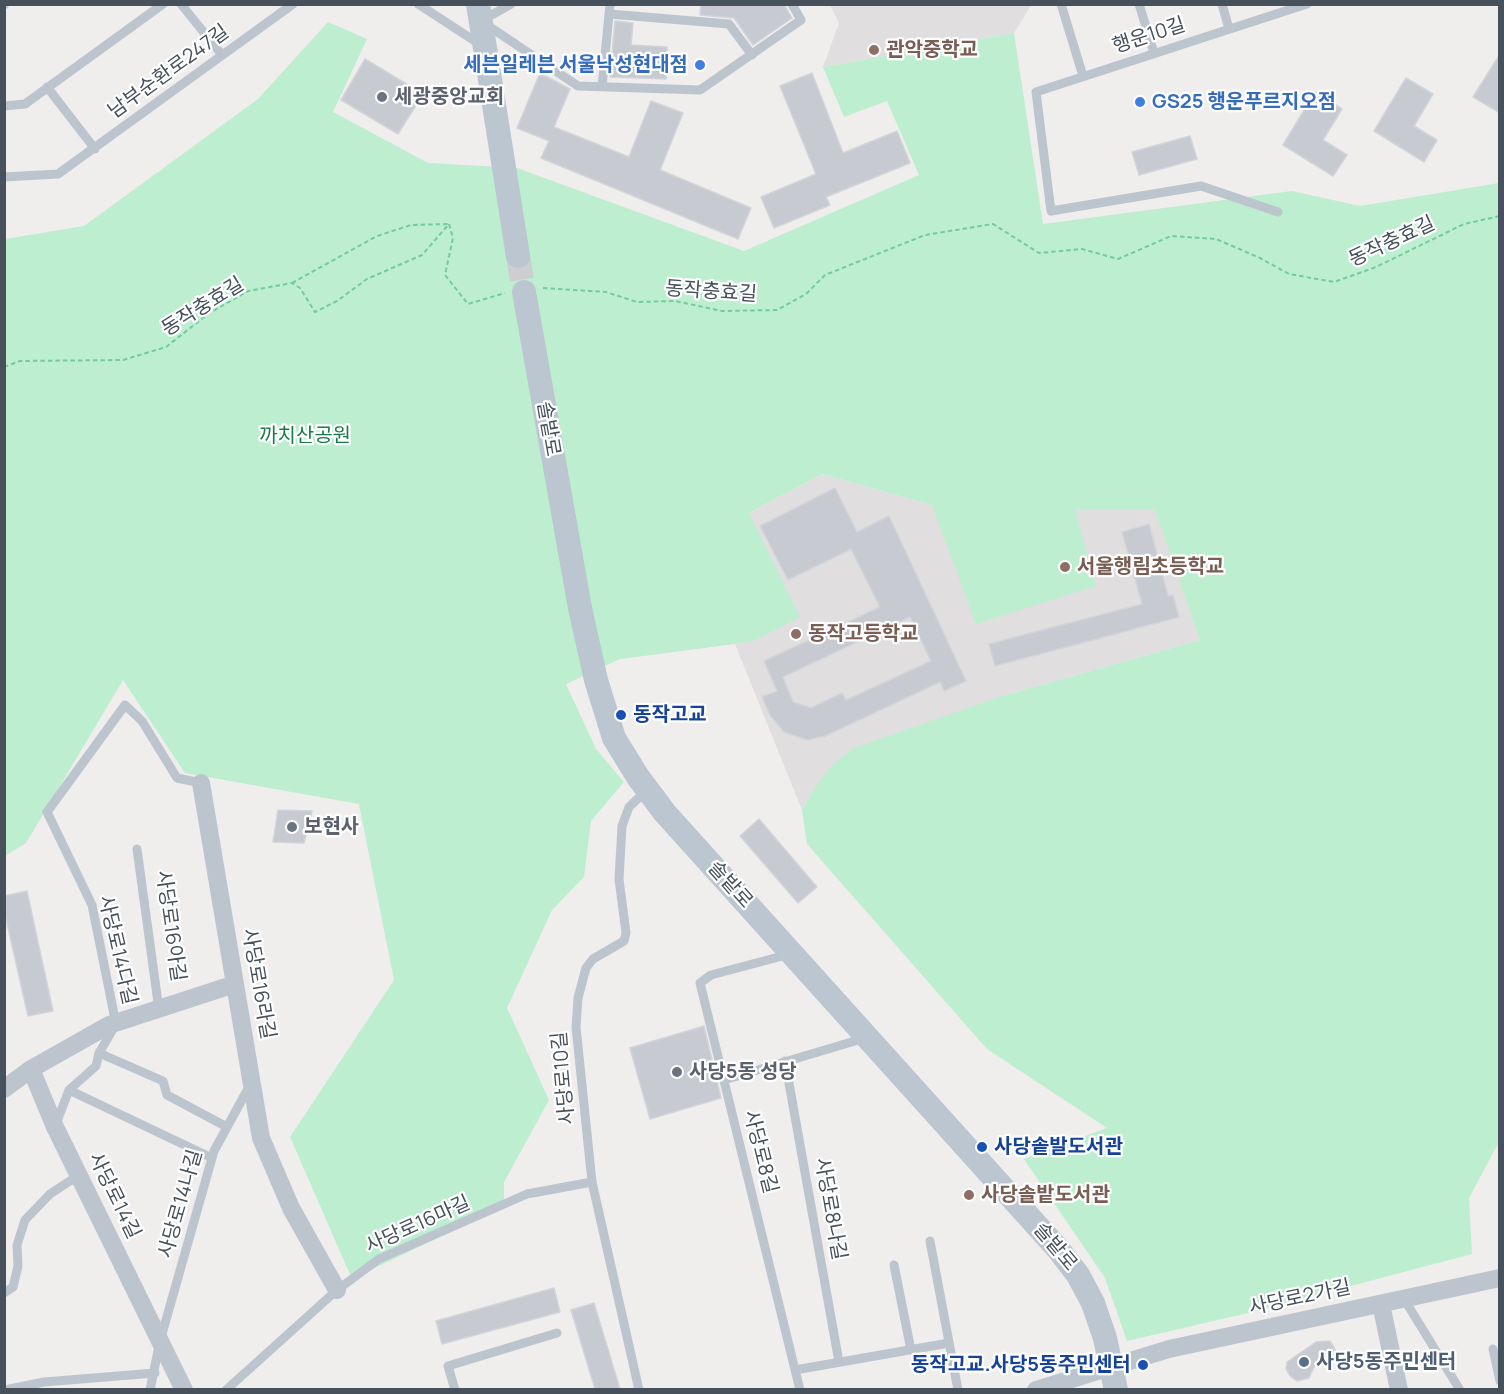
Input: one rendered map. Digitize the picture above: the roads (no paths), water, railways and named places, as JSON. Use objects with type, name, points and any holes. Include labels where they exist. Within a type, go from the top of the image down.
[{"type":"street","points":[[479,13],[518,256]]},
{"type":"street","name":"솔밭로","points":[[522,291],[580,608],[596,680],[614,738],[665,813],[1058,1249],[1078,1275],[1093,1304],[1113,1378]]},
{"type":"street","name":"사당로16라길","points":[[201,783],[261,1138],[291,1208],[337,1290]]},
{"type":"street","name":"사당로16아길","points":[[4,1089],[31,1069],[116,1024],[235,984]]},
{"type":"street","name":"사당로14길","points":[[31,1069],[55,1127],[184,1389]]},
{"type":"street","name":"사당로2가길","points":[[1036,1389],[1113,1378],[1169,1349],[1500,1278]]},
{"type":"street","points":[[1381,1304],[1399,1389]]},
{"type":"lane","points":[[4,106],[25,104],[163,4]]},
{"type":"lane","points":[[181,4],[222,55]]},
{"type":"lane","name":"남부순환로247길","points":[[4,177],[58,174],[293,4]]},
{"type":"lane","points":[[418,4],[485,48]]},
{"type":"lane","points":[[479,13],[512,4]]},
{"type":"lane","points":[[479,13],[578,86],[700,90],[801,20],[792,4]]},
{"type":"lane","points":[[1061,4],[1083,76]]},
{"type":"lane","points":[[1139,4],[1154,53]]},
{"type":"lane","points":[[1222,4],[1229,29]]},
{"type":"lane","name":"행운10길","points":[[1278,213],[1201,186],[1051,211],[1036,92],[1307,4]]},
{"type":"lane","points":[[602,87],[609,9],[729,24],[752,55]]},
{"type":"lane","points":[[47,87],[95,149]]},
{"type":"lane","name":"사당로16라길","points":[[125,705],[142,721],[177,778],[201,783]]},
{"type":"lane","name":"사당로14다길","points":[[55,1127],[69,1090],[96,1066],[99,1053],[116,1024],[92,905],[47,812],[125,705]]},
{"type":"lane","name":"사당로10길","points":[[639,1389],[592,1182],[576,1027],[578,998],[586,968],[593,960],[624,941],[626,933],[619,879],[622,826],[629,807],[648,790]]},
{"type":"lane","name":"사당로16아길","points":[[136,849],[159,1010]]},
{"type":"lane","name":"사당로8길","points":[[792,954],[711,975],[700,983],[800,1389]]},
{"type":"lane","points":[[724,1080],[867,1037]]},
{"type":"lane","points":[[99,1053],[163,1081],[167,1095],[227,1127]]},
{"type":"lane","name":"사당로8나길","points":[[785,1062],[839,1362]]},
{"type":"lane","name":"사당로14나길","points":[[160,1341],[212,1158],[252,1083]]},
{"type":"lane","points":[[69,1090],[212,1158]]},
{"type":"lane","points":[[4,1293],[13,1287],[18,1266],[16,1245],[25,1220],[50,1194],[79,1175]]},
{"type":"lane","name":"사당로16마길","points":[[226,1389],[337,1290],[378,1259],[527,1194],[592,1182]]},
{"type":"lane","points":[[930,1241],[957,1389]]},
{"type":"lane","points":[[894,1265],[911,1350]]},
{"type":"lane","points":[[1404,1299],[1460,1389]]},
{"type":"lane","points":[[455,1389],[448,1366],[557,1333]]},
{"type":"lane","points":[[150,1389],[160,1341]]},
{"type":"lane","points":[[795,1370],[949,1343]]},
{"type":"lane","points":[[1493,1348],[1500,1381]]},
{"type":"lane","points":[[5,1389],[44,1382],[155,1373]]},
{"type":"tunnel","points":[[518,256],[524,292]]},
{"type":"place","name":"관악중학교","points":[[874,50]]},
{"type":"place","name":"세븐일레븐 서울낙성현대점","points":[[700,65]]},
{"type":"place","name":"세광중앙교회","points":[[382,97]]},
{"type":"place","name":"GS25 행운푸르지오점","points":[[1140,102]]},
{"type":"place","name":"서울행림초등학교","points":[[1065,567]]},
{"type":"place","name":"동작고등학교","points":[[796,634]]},
{"type":"place","name":"동작고교","points":[[621,715]]},
{"type":"place","name":"보현사","points":[[292,827]]},
{"type":"place","name":"사당5동 성당","points":[[677,1072]]},
{"type":"place","name":"사당솥발도서관","points":[[982,1147]]},
{"type":"place","name":"사당솔밭도서관","points":[[969,1195]]},
{"type":"place","name":"사당5동주민센터","points":[[1304,1362]]},
{"type":"place","name":"동작고교.사당5동주민센터","points":[[1143,1365]]},
{"type":"park label","name":"까치산공원","points":[[305,436]]}]
